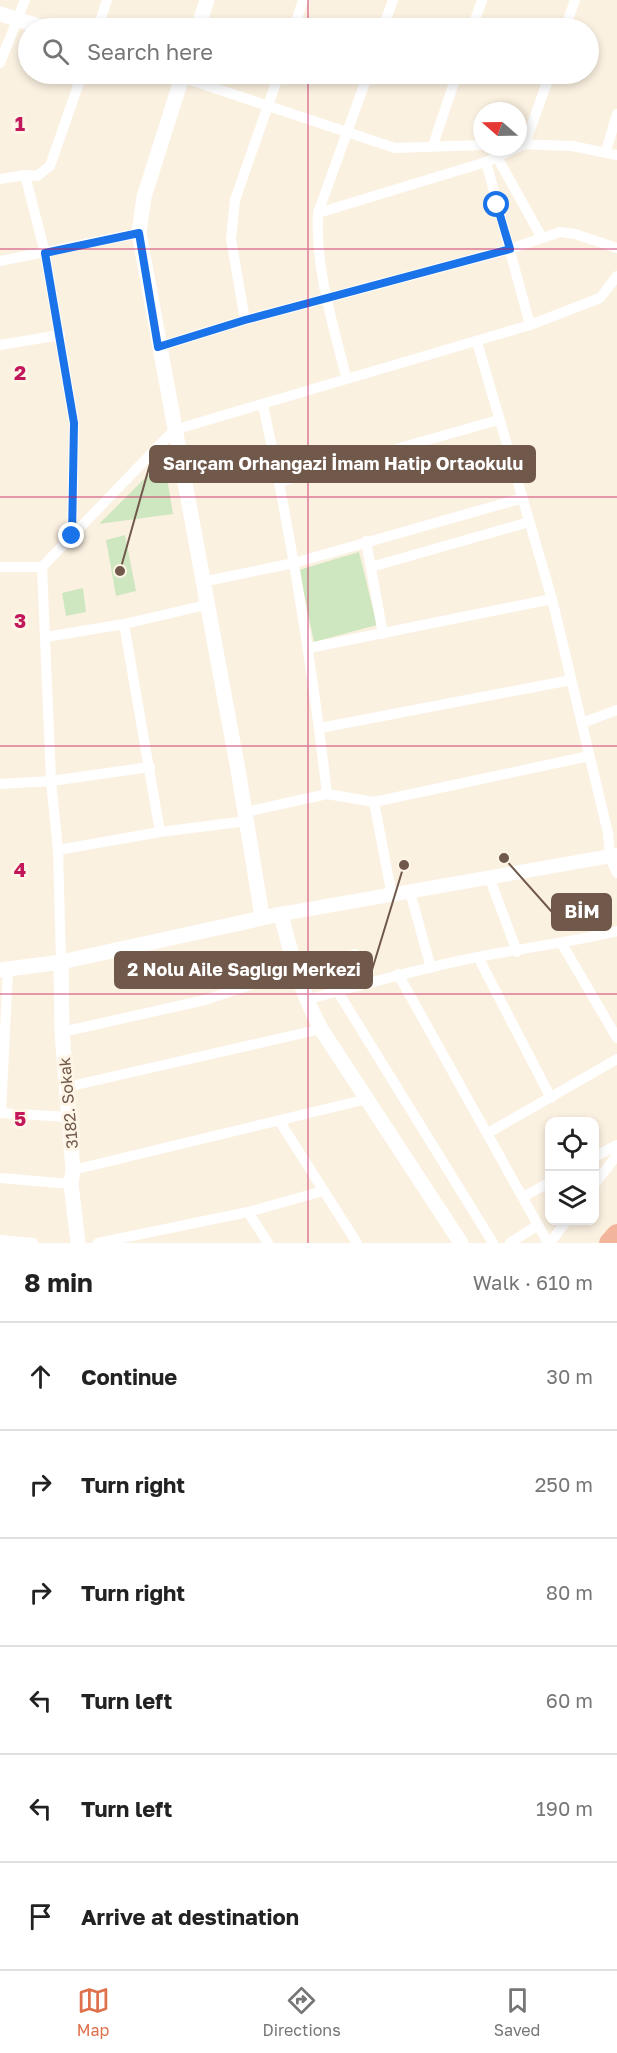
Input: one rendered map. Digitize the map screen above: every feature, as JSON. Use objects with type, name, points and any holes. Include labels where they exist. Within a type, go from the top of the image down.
[{"type":"highway","points":[[609,1243],[617,1234]]},
{"type":"main road","points":[[201,18],[207,0]]},
{"type":"main road","points":[[0,14],[18,19]]},
{"type":"main road","points":[[175,84],[144,197],[139,233],[158,347],[246,816],[262,916]]},
{"type":"main road","points":[[4,970],[61,962],[262,916],[280,914],[295,970],[306,1000],[321,1029],[461,1243]]},
{"type":"main road","name":"3182. Sokak","points":[[61,962],[62,1032],[78,1243]]},
{"type":"street","points":[[18,18],[25,0]]},
{"type":"street","points":[[101,18],[107,0]]},
{"type":"street","points":[[297,18],[303,0]]},
{"type":"street","points":[[387,18],[393,0]]},
{"type":"street","points":[[476,18],[482,0]]},
{"type":"street","points":[[569,18],[575,0]]},
{"type":"street","points":[[0,63],[18,19]]},
{"type":"street","points":[[0,179],[25,175],[37,176],[50,166],[79,84]]},
{"type":"street","points":[[204,84],[347,134],[395,148],[473,145]]},
{"type":"street","points":[[245,320],[231,239],[235,200],[276,84]]},
{"type":"street","points":[[346,377],[327,297],[317,235],[318,213],[364,84]]},
{"type":"street","points":[[433,145],[454,84]]},
{"type":"street","points":[[527,130],[546,84]]},
{"type":"street","points":[[527,144],[572,146],[612,153],[617,114]]},
{"type":"street","points":[[318,213],[497,157],[542,238]]},
{"type":"street","points":[[486,162],[530,325]]},
{"type":"street","points":[[25,175],[45,253],[74,423],[72,536]]},
{"type":"street","points":[[158,347],[327,297],[510,249],[560,232],[575,234],[617,248]]},
{"type":"street","points":[[0,261],[139,233]]},
{"type":"street","points":[[0,567],[42,567],[174,430],[263,405],[346,377],[477,342],[530,325],[600,298],[617,276]]},
{"type":"street","points":[[0,345],[60,335]]},
{"type":"street","points":[[477,342],[552,599],[617,873]]},
{"type":"street","points":[[263,405],[280,482],[309,648],[327,794]]},
{"type":"street","points":[[280,482],[498,420]]},
{"type":"street","points":[[202,582],[294,563],[523,498]]},
{"type":"street","points":[[371,567],[529,522]]},
{"type":"street","points":[[366,541],[383,634]]},
{"type":"street","points":[[42,567],[51,781],[58,850],[61,962]]},
{"type":"street","points":[[309,648],[552,599]]},
{"type":"street","points":[[46,637],[124,624],[206,605]]},
{"type":"street","points":[[124,624],[160,832]]},
{"type":"street","points":[[320,728],[571,680]]},
{"type":"street","points":[[582,723],[617,710]]},
{"type":"street","points":[[58,850],[246,816],[327,794],[374,802],[589,756]]},
{"type":"street","points":[[0,784],[51,781],[150,767]]},
{"type":"street","points":[[374,802],[392,896]]},
{"type":"street","points":[[280,914],[613,856]]},
{"type":"street","points":[[489,879],[517,952]]},
{"type":"street","points":[[411,892],[431,968]]},
{"type":"street","points":[[306,1000],[398,975],[478,957],[562,944],[617,931]]},
{"type":"street","points":[[562,944],[617,1038]]},
{"type":"street","points":[[62,1032],[205,1000],[295,970],[355,954]]},
{"type":"street","points":[[478,957],[551,1098]]},
{"type":"street","points":[[4,970],[0,1113],[69,1117]]},
{"type":"street","points":[[398,975],[549,1243],[564,1225]]},
{"type":"street","points":[[338,992],[493,1243]]},
{"type":"street","points":[[67,1087],[321,1029]]},
{"type":"street","points":[[488,1133],[617,1059]]},
{"type":"street","points":[[0,1178],[72,1177],[367,1099]]},
{"type":"street","points":[[280,1122],[357,1243]]},
{"type":"street","points":[[599,1154],[617,1145]]},
{"type":"street","points":[[599,1178],[617,1155]]},
{"type":"street","points":[[523,1197],[545,1184]]},
{"type":"street","points":[[98,1243],[248,1212],[323,1191]]},
{"type":"street","points":[[248,1212],[268,1243]]},
{"type":"street","points":[[510,1243],[538,1225]]},
{"type":"street","points":[[0,1240],[33,1243]]},
{"type":"green space","points":[[164,459],[173,514],[99,524]]},
{"type":"green space","points":[[125,535],[136,591],[116,596],[106,540]]},
{"type":"green space","points":[[359,552],[377,625],[314,642],[299,570]]},
{"type":"green space","points":[[83,588],[86,612],[66,616],[62,593]]},
{"type":"place","name":"Sarıçam Orhangazi İmam Hatip Ortaokulu","points":[[120,571]]},
{"type":"place","name":"BİM","points":[[504,858]]},
{"type":"place","name":"2 Nolu Aile Saglıgı Merkezi","points":[[404,865]]},
{"type":"route","points":[[72,536],[74,423],[45,253],[139,233],[158,347],[327,297],[510,249],[497,205]]}]
